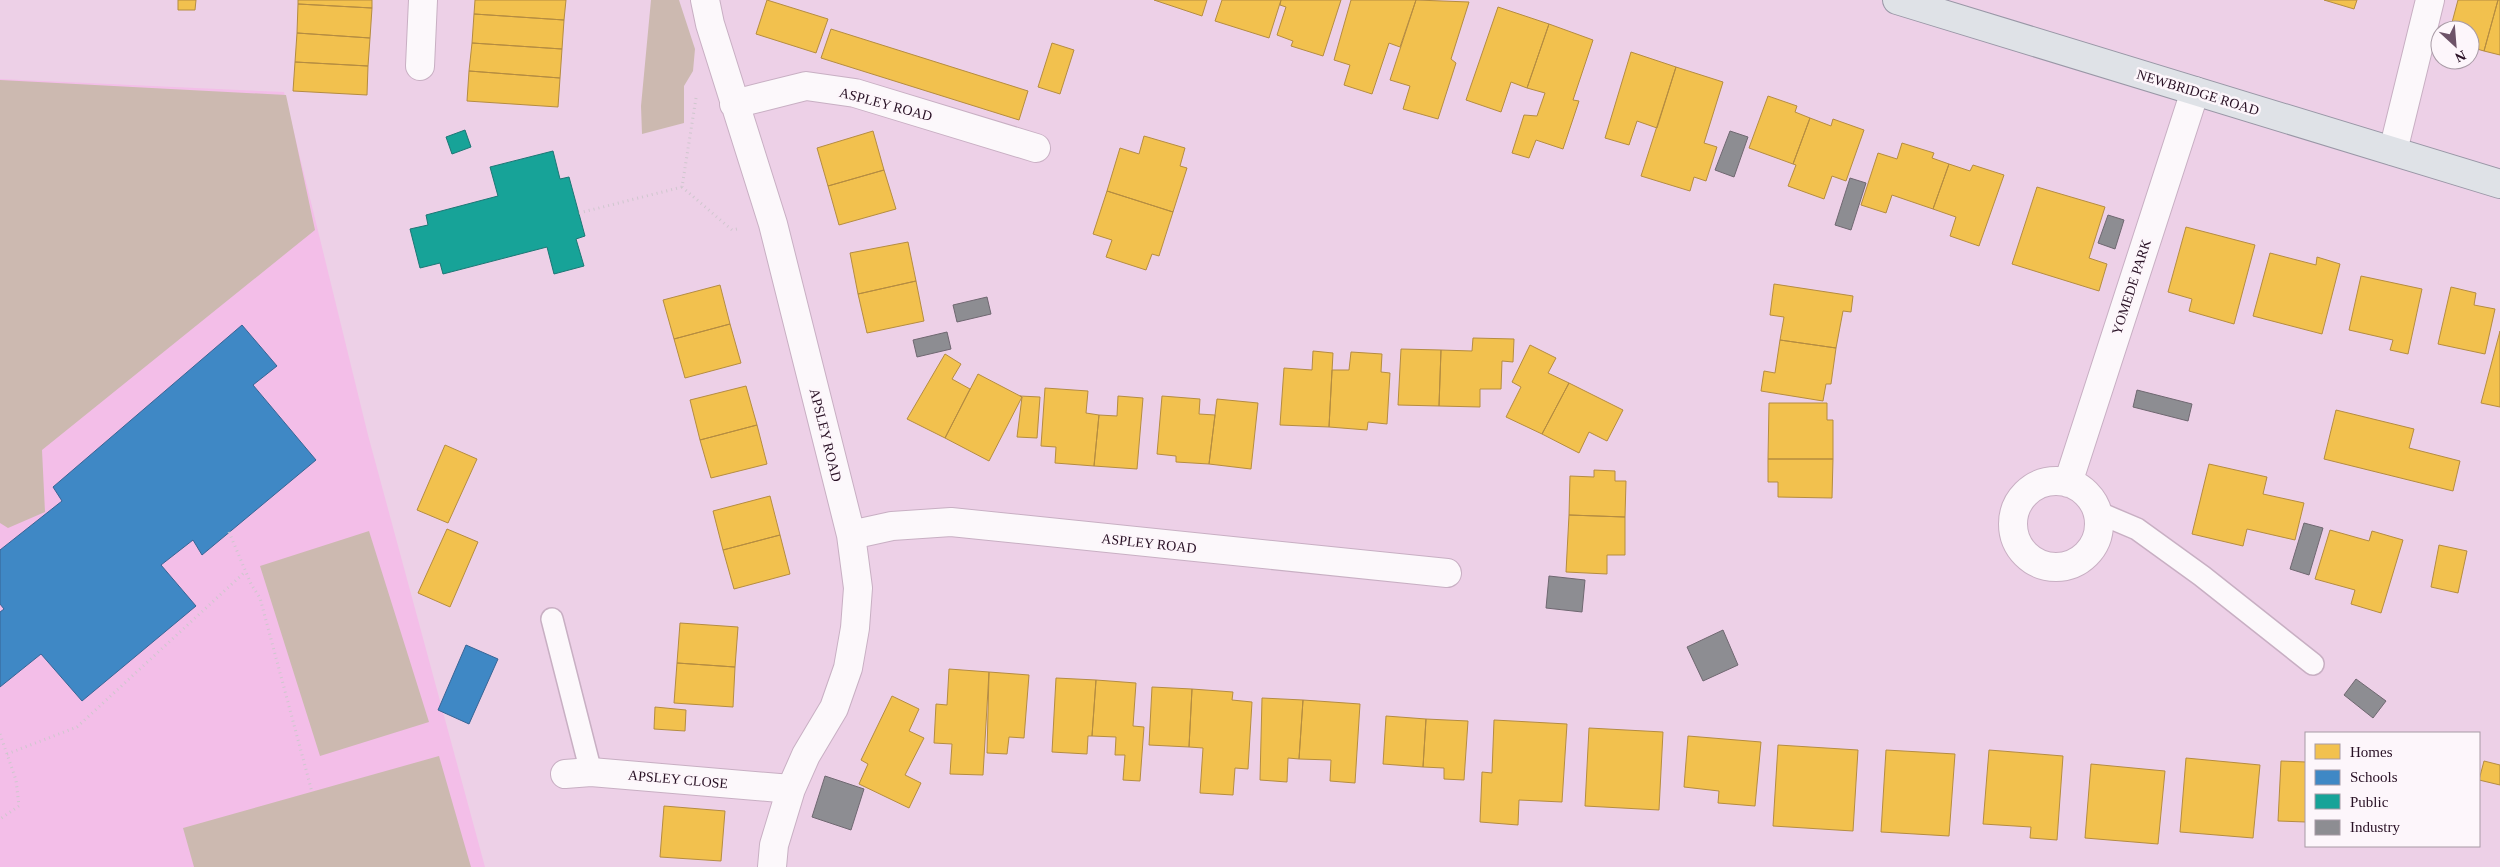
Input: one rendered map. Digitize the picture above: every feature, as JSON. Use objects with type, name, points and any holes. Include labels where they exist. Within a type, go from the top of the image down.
[{"type":"main road","name":"NEWBRIDGE ROAD","points":[[1897,0],[2500,184]]},
{"type":"street","points":[[420,66],[423,0]]},
{"type":"street","name":"APSLEY ROAD","points":[[705,0],[725,75],[773,224],[851,535],[858,588],[855,628],[848,668],[834,708],[806,755],[791,789],[774,845],[772,867]]},
{"type":"street","points":[[2393,151],[2430,0]]},
{"type":"street","name":"ASPLEY ROAD","points":[[734,104],[806,86],[855,93],[1036,148]]},
{"type":"street","name":"YOMEDE PARK","points":[[2068,483],[2195,91]]},
{"type":"street","points":[[2054,481],[2068,483],[2082,490],[2092,500],[2098,512],[2100,527],[2096,543],[2086,556],[2074,564],[2057,568],[2042,565],[2025,555],[2017,542],[2013,530],[2016,508],[2024,496],[2040,485],[2054,481]]},
{"type":"street","name":"ASPLEY ROAD","points":[[851,535],[892,526],[951,522],[1447,573]]},
{"type":"street","name":"APSLEY CLOSE","points":[[578,773],[791,789]]},
{"type":"lane","points":[[2098,512],[2136,529],[2202,576],[2313,664]]},
{"type":"lane","points":[[552,619],[578,773]]},
{"type":"path","points":[[682,187],[694,100],[701,91],[725,75]]},
{"type":"path","points":[[579,213],[682,187]]},
{"type":"path","points":[[682,187],[732,230],[773,224]]},
{"type":"path","points":[[230,532],[246,571],[260,598],[312,792]]},
{"type":"path","points":[[7,754],[77,727],[246,571]]},
{"type":"path","points":[[0,734],[16,780],[19,806],[0,819]]},
{"type":"shaded area","points":[[651,0],[679,0],[695,49],[693,71],[684,86],[684,123],[642,134],[641,106]]},
{"type":"shaded area","points":[[0,79],[284,92],[368,435],[485,867],[0,867]]},
{"type":"shaded area","points":[[0,80],[286,95],[315,230],[42,450],[45,512],[8,528],[0,523]]},
{"type":"shaded area","points":[[369,531],[429,722],[320,756],[260,566]]},
{"type":"shaded area","points":[[439,756],[471,867],[194,867],[183,828]]},
{"type":"building: Homes","points":[[178,0],[196,0],[195,10],[178,10]]},
{"type":"building: Homes","points":[[298,0],[372,0],[372,8],[298,4]]},
{"type":"building: Homes","points":[[475,0],[566,0],[564,20],[474,14]]},
{"type":"building: Homes","points":[[767,0],[828,19],[816,53],[756,34]]},
{"type":"building: Homes","points":[[1154,0],[1207,0],[1202,16]]},
{"type":"building: Homes","points":[[1222,0],[1281,0],[1269,38],[1215,21]]},
{"type":"building: Homes","points":[[1281,0],[1341,0],[1323,56],[1291,46],[1293,41],[1277,35],[1286,7],[1280,5]]},
{"type":"building: Homes","points":[[1351,0],[1416,0],[1400,47],[1389,43],[1372,94],[1344,85],[1350,65],[1334,60]]},
{"type":"building: Homes","points":[[1416,0],[1469,2],[1451,59],[1456,63],[1438,119],[1403,109],[1410,86],[1390,80]]},
{"type":"building: Homes","points":[[2324,0],[2357,0],[2354,9]]},
{"type":"building: Homes","points":[[2458,0],[2498,0],[2484,51],[2480,50],[2480,20],[2453,20]]},
{"type":"building: Homes","points":[[2498,0],[2500,0],[2500,55],[2484,51]]},
{"type":"building: Homes","points":[[298,4],[372,8],[370,38],[297,33]]},
{"type":"building: Homes","points":[[1498,7],[1549,24],[1527,88],[1511,82],[1501,112],[1466,100]]},
{"type":"building: Homes","points":[[474,14],[564,20],[562,49],[472,43]]},
{"type":"building: Homes","points":[[1549,24],[1593,40],[1573,100],[1579,101],[1563,149],[1536,140],[1529,158],[1512,153],[1524,115],[1537,116],[1545,93],[1527,88]]},
{"type":"building: Homes","points":[[831,29],[1028,91],[1019,120],[821,58]]},
{"type":"building: Homes","points":[[297,33],[370,38],[368,66],[295,62]]},
{"type":"building: Homes","points":[[472,43],[562,49],[560,78],[469,71]]},
{"type":"building: Homes","points":[[1052,43],[1074,50],[1060,94],[1038,87]]},
{"type":"building: Homes","points":[[1631,52],[1676,67],[1657,128],[1637,121],[1629,145],[1605,138]]},
{"type":"building: Homes","points":[[295,62],[368,66],[367,95],[293,91]]},
{"type":"building: Homes","points":[[1676,67],[1723,82],[1704,143],[1717,147],[1706,181],[1694,177],[1690,191],[1641,176]]},
{"type":"building: Homes","points":[[469,71],[560,78],[558,107],[467,101]]},
{"type":"building: Homes","points":[[1768,96],[1797,106],[1795,112],[1810,118],[1793,164],[1749,148]]},
{"type":"building: Homes","points":[[1810,118],[1831,126],[1833,119],[1864,130],[1846,181],[1832,176],[1824,199],[1788,186],[1796,165],[1793,164]]},
{"type":"building: Homes","points":[[873,131],[884,170],[828,186],[817,148]]},
{"type":"building: Homes","points":[[1144,136],[1185,148],[1180,166],[1187,168],[1173,212],[1107,191],[1120,148],[1139,154]]},
{"type":"building: Homes","points":[[1902,143],[1934,153],[1932,158],[1949,164],[1933,209],[1892,195],[1886,213],[1861,205],[1878,153],[1897,159]]},
{"type":"building: Homes","points":[[1949,164],[1970,171],[1973,165],[2004,175],[1979,246],[1950,236],[1956,217],[1933,209]]},
{"type":"building: Homes","points":[[884,170],[896,209],[839,225],[828,186]]},
{"type":"building: Homes","points":[[2037,187],[2105,207],[2089,258],[2107,264],[2099,291],[2012,264]]},
{"type":"building: Homes","points":[[1107,191],[1173,212],[1159,256],[1152,254],[1146,270],[1106,257],[1112,240],[1093,234]]},
{"type":"building: Homes","points":[[2186,227],[2255,245],[2234,324],[2189,311],[2192,299],[2168,292]]},
{"type":"building: Homes","points":[[908,242],[916,281],[858,294],[850,253]]},
{"type":"building: Homes","points":[[2270,253],[2316,265],[2317,257],[2340,264],[2322,334],[2253,316]]},
{"type":"building: Homes","points":[[2361,276],[2422,289],[2408,354],[2390,350],[2393,340],[2349,330]]},
{"type":"building: Homes","points":[[916,281],[924,321],[867,333],[858,294]]},
{"type":"building: Homes","points":[[1774,284],[1853,296],[1851,312],[1843,311],[1836,348],[1780,340],[1784,317],[1770,315]]},
{"type":"building: Homes","points":[[720,285],[730,324],[674,339],[663,300]]},
{"type":"building: Homes","points":[[2451,287],[2476,293],[2474,305],[2495,309],[2485,354],[2438,344]]},
{"type":"building: Homes","points":[[730,324],[741,363],[685,378],[674,339]]},
{"type":"building: Homes","points":[[2500,331],[2500,407],[2481,403]]},
{"type":"building: Homes","points":[[1473,338],[1514,339],[1513,362],[1502,361],[1501,389],[1480,389],[1480,407],[1439,406],[1441,350],[1472,351]]},
{"type":"building: Homes","points":[[1780,340],[1836,348],[1831,384],[1826,384],[1823,401],[1761,391],[1764,371],[1775,373]]},
{"type":"building: Homes","points":[[1530,345],[1556,358],[1548,373],[1569,383],[1542,434],[1506,417],[1521,387],[1512,382]]},
{"type":"building: Homes","points":[[1401,349],[1441,350],[1439,406],[1398,405]]},
{"type":"building: Homes","points":[[1313,351],[1333,353],[1329,427],[1280,425],[1284,368],[1312,370]]},
{"type":"building: Homes","points":[[1351,352],[1382,354],[1381,372],[1390,373],[1387,424],[1368,422],[1367,430],[1329,427],[1332,370],[1349,370]]},
{"type":"building: Homes","points":[[945,354],[961,364],[952,379],[970,389],[945,438],[907,419]]},
{"type":"building: Homes","points":[[978,374],[1022,397],[989,461],[945,438]]},
{"type":"building: Homes","points":[[1569,383],[1623,410],[1607,441],[1589,432],[1579,453],[1542,434]]},
{"type":"building: Homes","points":[[746,386],[757,425],[700,440],[690,400]]},
{"type":"building: Homes","points":[[1045,388],[1088,391],[1086,413],[1099,415],[1094,466],[1055,463],[1056,447],[1041,446]]},
{"type":"building: Homes","points":[[1020,396],[1040,397],[1037,438],[1017,437],[1022,397]]},
{"type":"building: Homes","points":[[1118,396],[1143,398],[1137,469],[1094,466],[1099,415],[1117,416]]},
{"type":"building: Homes","points":[[1162,396],[1200,399],[1199,414],[1215,415],[1209,464],[1176,462],[1176,456],[1157,454]]},
{"type":"building: Homes","points":[[1217,399],[1258,403],[1251,469],[1209,464]]},
{"type":"building: Homes","points":[[1769,403],[1827,403],[1827,420],[1833,420],[1833,459],[1768,459]]},
{"type":"building: Homes","points":[[2336,410],[2414,429],[2409,448],[2460,461],[2453,491],[2324,459]]},
{"type":"building: Homes","points":[[757,425],[767,464],[711,478],[700,440]]},
{"type":"building: Homes","points":[[445,445],[477,459],[448,523],[417,510]]},
{"type":"building: Homes","points":[[1768,459],[1833,459],[1832,498],[1778,497],[1778,482],[1768,482]]},
{"type":"building: Homes","points":[[2209,464],[2267,477],[2263,494],[2304,503],[2295,540],[2247,529],[2243,546],[2192,534]]},
{"type":"building: Homes","points":[[1594,470],[1615,471],[1615,481],[1626,481],[1625,517],[1569,515],[1570,476],[1594,477]]},
{"type":"building: Homes","points":[[770,496],[780,535],[723,550],[713,511]]},
{"type":"building: Homes","points":[[1569,515],[1625,517],[1625,555],[1607,555],[1607,574],[1566,572]]},
{"type":"building: Homes","points":[[447,529],[478,542],[450,607],[418,593]]},
{"type":"building: Homes","points":[[2330,530],[2369,541],[2372,531],[2403,540],[2381,613],[2351,604],[2355,590],[2315,579]]},
{"type":"building: Homes","points":[[780,535],[790,574],[734,589],[723,550]]},
{"type":"building: Homes","points":[[2439,545],[2467,551],[2458,593],[2431,587]]},
{"type":"building: Homes","points":[[680,623],[738,627],[735,667],[677,663]]},
{"type":"building: Homes","points":[[677,663],[735,667],[733,707],[674,703]]},
{"type":"building: Homes","points":[[949,669],[989,672],[983,775],[950,774],[952,744],[934,743],[936,704],[947,705]]},
{"type":"building: Homes","points":[[989,672],[1029,675],[1024,738],[1009,737],[1007,754],[987,753]]},
{"type":"building: Homes","points":[[1056,678],[1096,680],[1092,736],[1088,736],[1087,754],[1052,752]]},
{"type":"building: Homes","points":[[1096,680],[1136,683],[1133,726],[1144,727],[1140,781],[1123,780],[1125,755],[1115,755],[1116,737],[1092,736]]},
{"type":"building: Homes","points":[[1152,687],[1192,689],[1189,747],[1149,745]]},
{"type":"building: Homes","points":[[1192,689],[1233,692],[1232,700],[1252,702],[1248,769],[1235,768],[1233,795],[1200,793],[1203,748],[1189,747]]},
{"type":"building: Homes","points":[[892,696],[919,709],[909,731],[924,738],[905,775],[921,783],[909,808],[859,784],[868,764],[861,760]]},
{"type":"building: Homes","points":[[1262,698],[1303,700],[1299,759],[1288,758],[1287,782],[1260,780]]},
{"type":"building: Homes","points":[[1303,700],[1360,704],[1355,783],[1330,781],[1331,760],[1299,759]]},
{"type":"building: Homes","points":[[655,707],[686,710],[685,731],[654,729]]},
{"type":"building: Homes","points":[[1386,716],[1426,719],[1423,767],[1383,764]]},
{"type":"building: Homes","points":[[1426,719],[1468,721],[1464,780],[1444,779],[1444,768],[1423,767]]},
{"type":"building: Homes","points":[[1494,720],[1567,724],[1562,802],[1519,800],[1518,825],[1480,822],[1482,772],[1492,773]]},
{"type":"building: Homes","points":[[1589,728],[1663,732],[1659,810],[1585,806]]},
{"type":"building: Homes","points":[[1688,736],[1761,742],[1755,806],[1718,803],[1719,791],[1684,787]]},
{"type":"building: Homes","points":[[1778,745],[1858,750],[1853,831],[1773,826]]},
{"type":"building: Homes","points":[[1886,750],[1955,754],[1949,836],[1881,832]]},
{"type":"building: Homes","points":[[1989,750],[2063,756],[2057,840],[2030,838],[2031,827],[1983,824]]},
{"type":"building: Homes","points":[[2186,758],[2260,765],[2253,838],[2180,832]]},
{"type":"building: Homes","points":[[2281,761],[2305,762],[2305,822],[2278,821]]},
{"type":"building: Homes","points":[[2484,761],[2500,765],[2500,785],[2480,780]]},
{"type":"building: Homes","points":[[2091,764],[2165,771],[2158,844],[2085,838]]},
{"type":"building: Homes","points":[[664,806],[725,811],[721,861],[660,857]]},
{"type":"building: Schools","points":[[242,325],[277,366],[253,385],[316,460],[202,555],[193,540],[161,565],[196,606],[82,701],[41,654],[0,687],[0,612],[4,609],[0,604],[0,550],[62,501],[53,487]]},
{"type":"building: Schools","points":[[466,645],[498,659],[469,724],[438,710]]},
{"type":"building: Public","points":[[465,130],[471,147],[452,154],[446,137]]},
{"type":"building: Public","points":[[553,151],[560,179],[569,177],[585,236],[576,239],[584,266],[554,274],[547,247],[443,274],[440,263],[420,268],[410,229],[428,225],[426,215],[498,196],[490,167]]},
{"type":"building: Industry","points":[[1730,131],[1748,137],[1734,177],[1715,170]]},
{"type":"building: Industry","points":[[1850,178],[1866,183],[1851,230],[1835,225]]},
{"type":"building: Industry","points":[[2108,215],[2124,220],[2115,249],[2098,243]]},
{"type":"building: Industry","points":[[987,297],[991,314],[957,322],[953,305]]},
{"type":"building: Industry","points":[[947,332],[951,349],[917,357],[913,340]]},
{"type":"building: Industry","points":[[2137,390],[2192,404],[2188,421],[2133,407]]},
{"type":"building: Industry","points":[[2304,523],[2323,528],[2309,575],[2290,569]]},
{"type":"building: Industry","points":[[1549,576],[1585,580],[1582,612],[1546,608]]},
{"type":"building: Industry","points":[[1723,630],[1738,665],[1703,681],[1687,647]]},
{"type":"building: Industry","points":[[2356,679],[2386,701],[2373,718],[2344,695]]},
{"type":"building: Industry","points":[[825,776],[864,789],[851,830],[812,817]]}]
